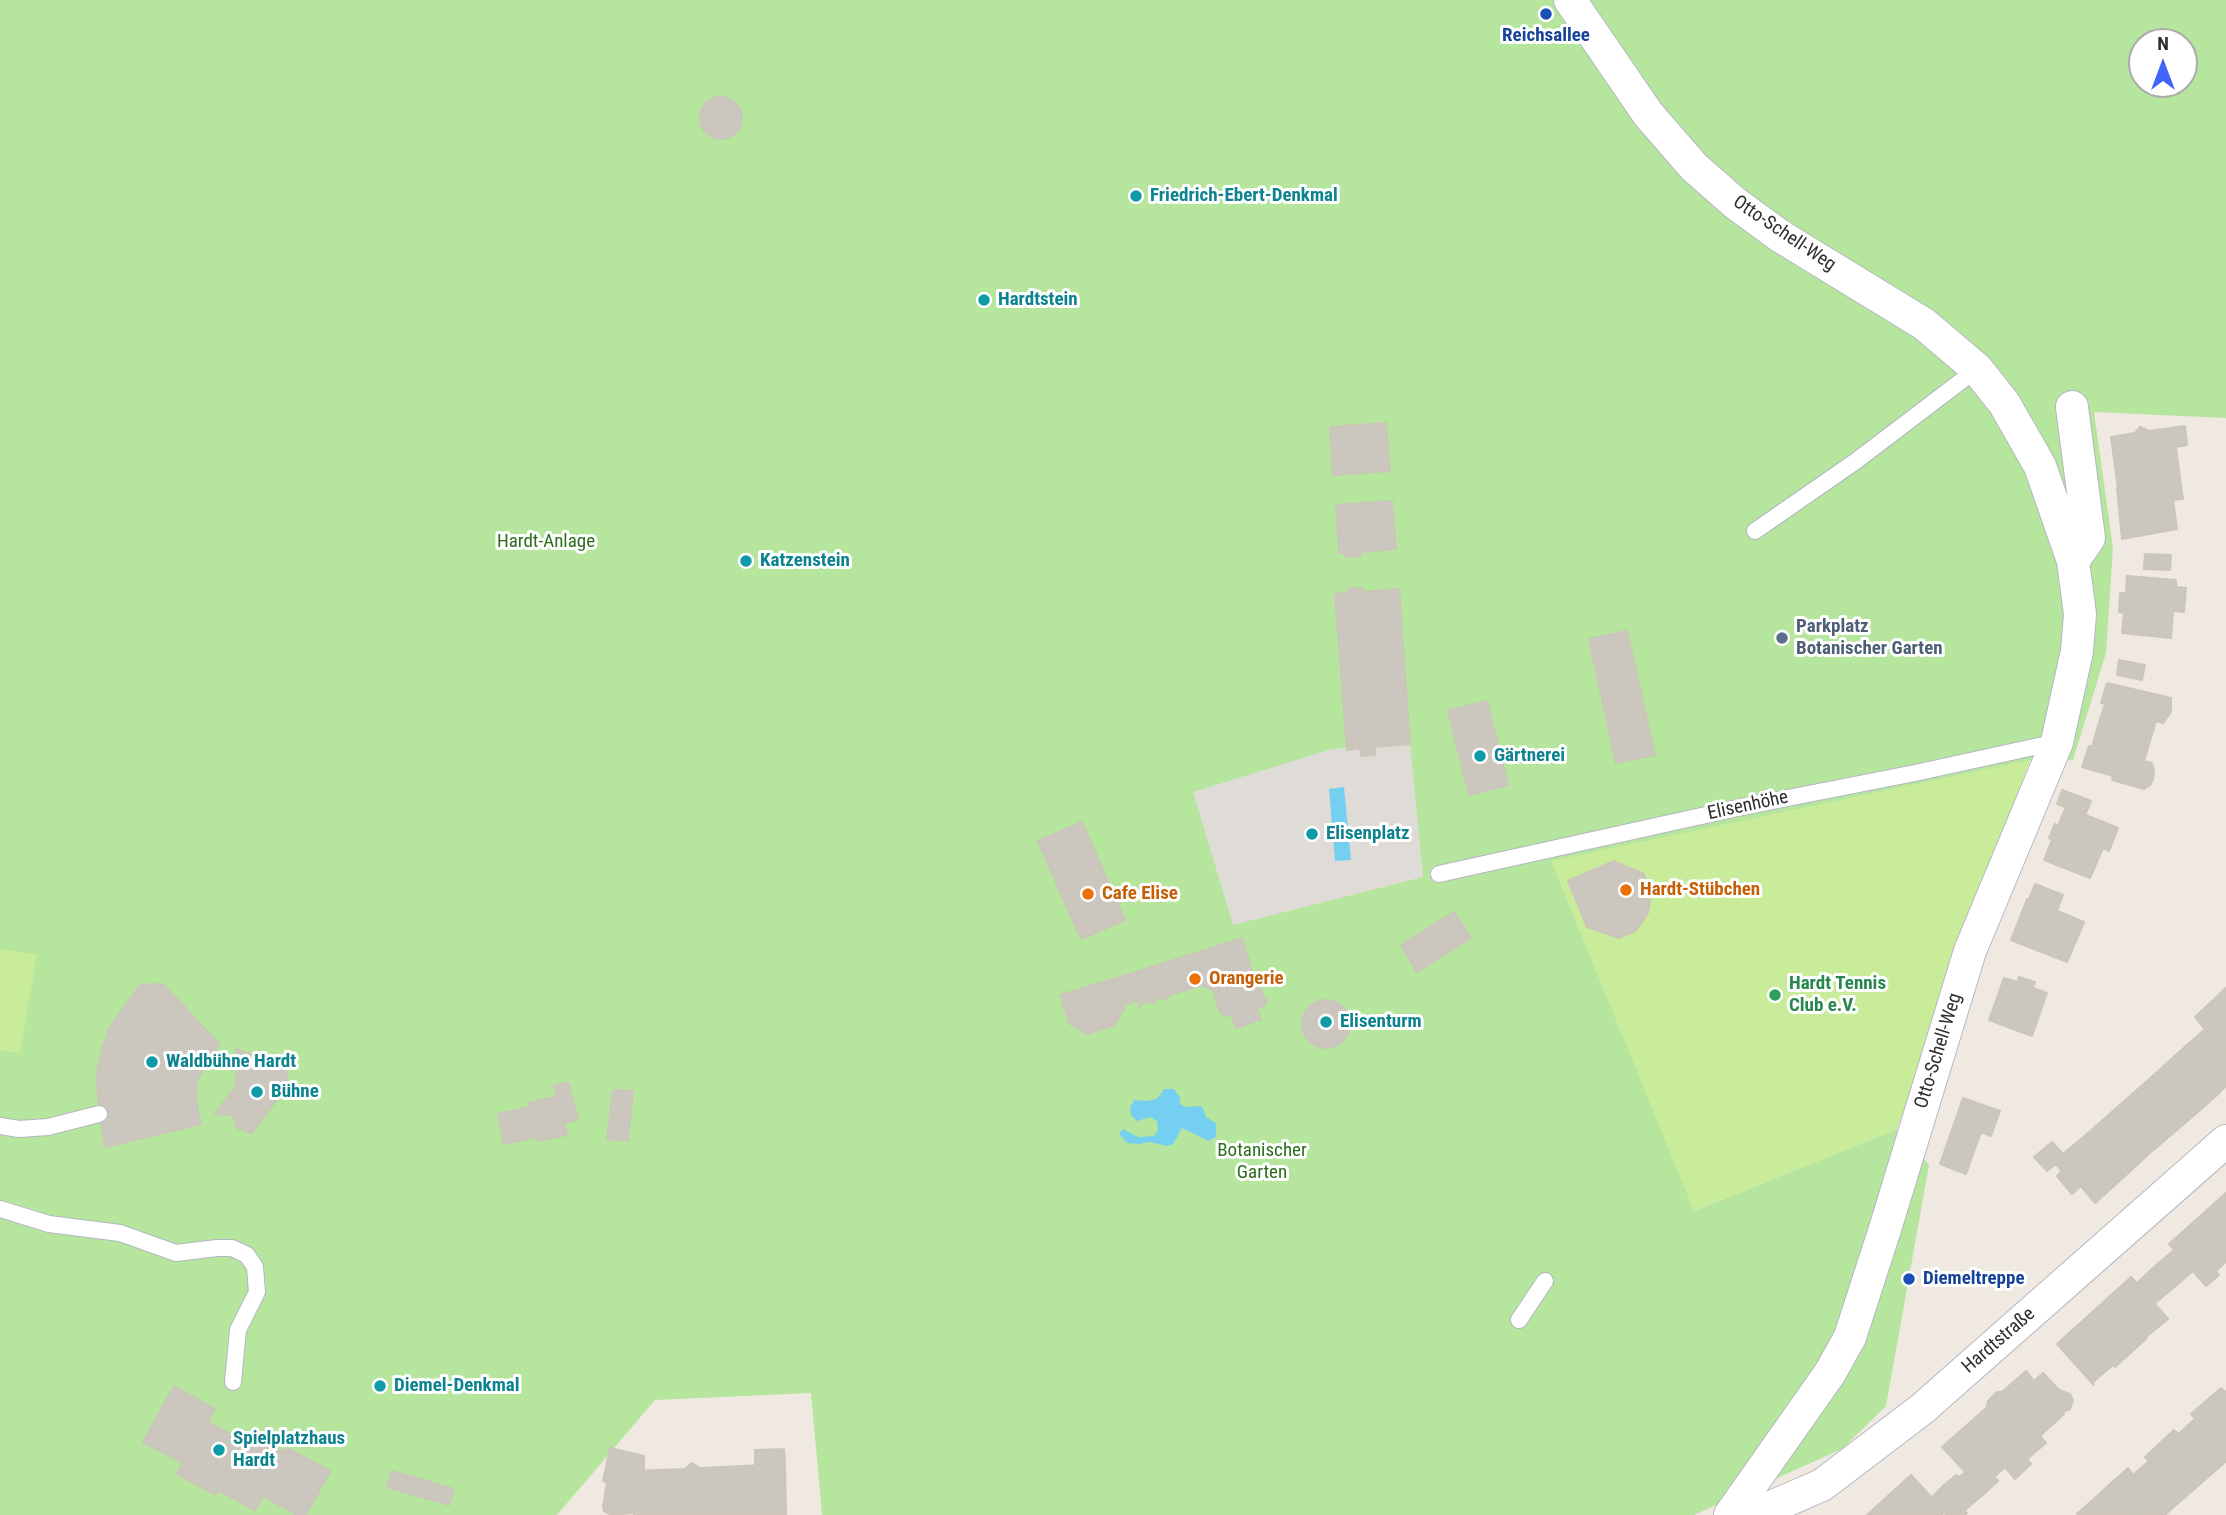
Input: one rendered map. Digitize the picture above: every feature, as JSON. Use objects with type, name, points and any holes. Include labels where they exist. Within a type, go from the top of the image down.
[{"type":"street","name":"Otto-Schell-Weg","points":[[1570,0],[1648,114],[1694,167],[1735,203],[1780,236],[1924,324],[1977,369],[2004,403],[2039,466],[2073,561],[2080,614],[2077,651],[2057,742],[1970,951],[1850,1337],[1830,1374],[1730,1515]]},
{"type":"street","points":[[2073,407],[2089,538],[2073,561]]},
{"type":"street","name":"Hardtstraße","points":[[1753,1515],[1822,1485],[1922,1409],[2226,1140]]},
{"type":"lane","points":[[1755,531],[1856,461],[1977,369]]},
{"type":"lane","name":"Elisenhöhe","points":[[1439,874],[1742,807],[2057,742]]},
{"type":"lane","points":[[0,1126],[19,1129],[48,1127],[99,1114]]},
{"type":"lane","points":[[0,1209],[49,1224],[120,1233],[176,1253],[232,1248],[247,1255],[255,1267],[257,1292],[238,1330],[233,1382]]},
{"type":"lane","points":[[1519,1320],[1545,1281]]},
{"type":"green space","name":"Hardt-Anlage","points":[[0,0],[2226,0],[2226,418],[2094,412],[2113,548],[2106,653],[2073,760],[2030,760],[1694,1211],[1897,1129],[1929,1165],[1886,1406],[1842,1449],[1694,1515],[822,1515],[811,1393],[655,1400],[557,1515],[0,1515]]},
{"type":"green space","name":"Hardt Tennis Club e.V.","points":[[2030,760],[1897,1129],[1694,1211],[1551,861]]},
{"type":"green space","points":[[0,949],[37,955],[20,1053],[0,1050]]},
{"type":"shaded area","name":"Elisenplatz","points":[[1410,744],[1423,877],[1233,925],[1193,792],[1332,749]]},
{"type":"water","points":[[1344,787],[1351,860],[1335,861],[1329,789]]},
{"type":"water","points":[[1164,1089],[1174,1089],[1180,1098],[1180,1104],[1185,1107],[1202,1106],[1206,1117],[1216,1123],[1216,1137],[1209,1141],[1182,1128],[1173,1144],[1168,1146],[1149,1142],[1127,1143],[1119,1134],[1123,1129],[1138,1137],[1154,1136],[1158,1130],[1157,1121],[1150,1117],[1137,1121],[1131,1115],[1130,1108],[1134,1100],[1148,1101],[1158,1098]]},
{"type":"building","points":[[721,97],[736,103],[742,118],[736,133],[721,139],[706,133],[700,118],[706,103]]},
{"type":"building","points":[[1386,423],[1390,471],[1333,475],[1330,427]]},
{"type":"building","points":[[2185,426],[2187,445],[2176,447],[2180,479],[2118,488],[2111,437],[2135,433],[2140,427],[2149,431]]},
{"type":"building","points":[[2180,479],[2183,499],[2173,500],[2177,529],[2122,539],[2117,488]]},
{"type":"building","points":[[1392,501],[1396,549],[1360,552],[1361,556],[1346,557],[1345,553],[1339,553],[1336,505]]},
{"type":"building","points":[[2145,554],[2171,555],[2170,570],[2144,569]]},
{"type":"building","points":[[2127,576],[2176,580],[2176,587],[2186,588],[2184,612],[2173,611],[2171,638],[2122,633],[2124,613],[2119,612],[2120,593],[2126,593]]},
{"type":"building","points":[[1363,588],[1363,592],[1399,589],[1410,744],[1375,747],[1375,755],[1361,756],[1360,748],[1347,750],[1335,594],[1348,593],[1348,589]]},
{"type":"building","points":[[1627,631],[1655,755],[1616,763],[1589,639]]},
{"type":"building","points":[[2119,660],[2145,665],[2142,680],[2117,675]]},
{"type":"building","points":[[2107,683],[2171,698],[2171,712],[2163,723],[2156,721],[2150,741],[2098,726],[2105,704],[2101,703]]},
{"type":"building","name":"Gärtnerei","points":[[1487,701],[1508,785],[1469,795],[1448,711]]},
{"type":"building","points":[[2098,726],[2150,741],[2144,761],[2152,763],[2154,771],[2150,785],[2144,789],[2112,780],[2113,776],[2082,767]]},
{"type":"building","points":[[2062,790],[2091,801],[2085,815],[2057,804]]},
{"type":"building","points":[[2066,807],[2118,828],[2109,851],[2103,848],[2090,878],[2044,860],[2052,840],[2049,838],[2055,824],[2058,826]]},
{"type":"building","name":"Cafe Elise","points":[[1082,822],[1125,920],[1081,939],[1038,841]]},
{"type":"building","points":[[1614,861],[1644,874],[1650,891],[1648,913],[1635,931],[1619,938],[1587,927],[1568,881]]},
{"type":"building","points":[[2035,884],[2063,895],[2057,911],[2029,899]]},
{"type":"building","points":[[2027,899],[2055,910],[2039,951],[2011,940]]},
{"type":"building","points":[[2055,910],[2084,922],[2067,962],[2039,951]]},
{"type":"building","points":[[1454,912],[1471,938],[1417,972],[1401,945]]},
{"type":"building","name":"Orangerie","points":[[1242,938],[1253,974],[1255,972],[1267,1000],[1264,1006],[1257,1007],[1261,1019],[1236,1028],[1232,1015],[1227,1016],[1220,1012],[1213,990],[1202,985],[1165,999],[1154,1000],[1155,1003],[1152,1001],[1141,1004],[1140,1007],[1130,974]]},
{"type":"building","points":[[1130,974],[1138,1000],[1123,1005],[1115,1025],[1087,1034],[1070,1024],[1060,995]]},
{"type":"building","points":[[2019,977],[2035,982],[2033,988],[2047,993],[2032,1036],[1989,1020],[2004,978],[2017,982]]},
{"type":"building","name":"Waldbühne Hardt","points":[[163,984],[220,1045],[209,1056],[197,1081],[196,1099],[201,1124],[105,1147],[97,1072],[102,1049],[110,1027],[140,985]]},
{"type":"building","points":[[2226,988],[2226,1054],[2195,1017]]},
{"type":"building","name":"Elisenturm","points":[[1326,1000],[1343,1007],[1350,1024],[1343,1041],[1326,1048],[1309,1041],[1302,1024],[1309,1007]]},
{"type":"building","points":[[2204,1030],[2226,1054],[2226,1086],[2216,1096],[2178,1053]]},
{"type":"building","name":"Bühne","points":[[236,1049],[286,1068],[287,1082],[252,1133],[237,1128],[233,1115],[215,1114],[235,1087],[238,1067]]},
{"type":"building","points":[[2178,1053],[2216,1096],[2184,1124],[2146,1082]]},
{"type":"building","points":[[568,1082],[578,1119],[564,1123],[554,1086]]},
{"type":"building","points":[[2146,1082],[2184,1124],[2151,1152],[2114,1110]]},
{"type":"building","points":[[613,1090],[633,1091],[628,1141],[607,1139]]},
{"type":"building","points":[[557,1096],[567,1135],[538,1141],[538,1137],[504,1144],[498,1114],[530,1107],[529,1103]]},
{"type":"building","points":[[1963,1098],[2000,1111],[1991,1136],[1981,1132],[1966,1174],[1940,1164]]},
{"type":"building","points":[[2114,1110],[2151,1152],[2125,1176],[2087,1134]]},
{"type":"building","points":[[2087,1134],[2125,1176],[2095,1203],[2081,1186],[2072,1194],[2057,1176],[2062,1171],[2056,1164],[2047,1171],[2034,1157],[2052,1142],[2063,1154]]},
{"type":"building","points":[[2226,1193],[2226,1262],[2216,1271],[2219,1275],[2206,1286],[2169,1244]]},
{"type":"building","points":[[2174,1250],[2193,1271],[2173,1288],[2154,1267]]},
{"type":"building","points":[[2154,1267],[2173,1288],[2154,1304],[2136,1284]]},
{"type":"building","points":[[2131,1277],[2168,1319],[2115,1367],[2113,1365],[2093,1382],[2094,1385],[2057,1344]]},
{"type":"building","points":[[2026,1371],[2034,1381],[2043,1373],[2059,1390],[2070,1394],[2073,1401],[2070,1409],[2063,1412],[2064,1414],[2040,1436],[2046,1443],[2027,1459],[1984,1410],[1997,1392],[2002,1392]]},
{"type":"building","name":"Spielplatzhaus Hardt","points":[[174,1386],[215,1409],[208,1422],[251,1445],[256,1436],[284,1452],[287,1448],[330,1471],[306,1515],[297,1515],[263,1496],[255,1510],[218,1490],[216,1495],[177,1474],[183,1463],[143,1442]]},
{"type":"building","points":[[2221,1388],[2226,1392],[2226,1461],[2223,1464],[2188,1425],[2195,1419],[2191,1414]]},
{"type":"building","points":[[1984,1410],[2031,1464],[2015,1479],[2005,1467],[1994,1477],[1998,1481],[1985,1493],[1942,1447]]},
{"type":"building","points":[[2188,1425],[2223,1464],[2176,1505],[2142,1467],[2149,1461],[2145,1457],[2174,1430],[2179,1434]]},
{"type":"building","points":[[610,1448],[644,1456],[644,1471],[632,1471],[633,1489],[603,1481]]},
{"type":"building","points":[[784,1449],[785,1464],[755,1466],[755,1450]]},
{"type":"building","points":[[692,1463],[700,1468],[785,1464],[786,1515],[634,1515],[632,1471],[685,1469]]},
{"type":"building","points":[[2142,1467],[2176,1505],[2165,1515],[2077,1514],[2128,1468],[2133,1475]]},
{"type":"building","points":[[392,1471],[454,1489],[449,1505],[387,1487]]},
{"type":"building","points":[[1966,1472],[1985,1493],[1965,1510],[1943,1486],[1956,1475],[1959,1477]]},
{"type":"building","points":[[1911,1475],[1945,1512],[1941,1515],[1867,1515]]},
{"type":"building","points":[[607,1482],[633,1489],[634,1513],[611,1515],[604,1511]]},
{"type":"building","points":[[1943,1486],[1967,1513],[1946,1515],[1932,1497]]},
{"type":"place","name":"Reichsallee","points":[[1546,14]]},
{"type":"place","name":"Friedrich-Ebert-Denkmal","points":[[1136,196]]},
{"type":"place","name":"Hardtstein","points":[[984,300]]},
{"type":"place","name":"Katzenstein","points":[[746,561]]},
{"type":"place","name":"Parkplatz Botanischer Garten","points":[[1782,638]]},
{"type":"place","name":"Gärtnerei","points":[[1480,756]]},
{"type":"place","name":"Elisenplatz","points":[[1312,834]]},
{"type":"place","name":"Hardt-Stübchen","points":[[1626,890]]},
{"type":"place","name":"Cafe Elise","points":[[1088,894]]},
{"type":"place","name":"Orangerie","points":[[1195,979]]},
{"type":"place","name":"Hardt Tennis Club e.V.","points":[[1775,995]]},
{"type":"place","name":"Elisenturm","points":[[1326,1022]]},
{"type":"place","name":"Waldbühne Hardt","points":[[152,1062]]},
{"type":"place","name":"Bühne","points":[[257,1092]]},
{"type":"place","name":"Diemeltreppe","points":[[1909,1279]]},
{"type":"place","name":"Diemel-Denkmal","points":[[380,1386]]},
{"type":"place","name":"Spielplatzhaus Hardt","points":[[219,1450]]},
{"type":"park label","name":"Botanischer Garten","points":[[1262,1162]]}]
